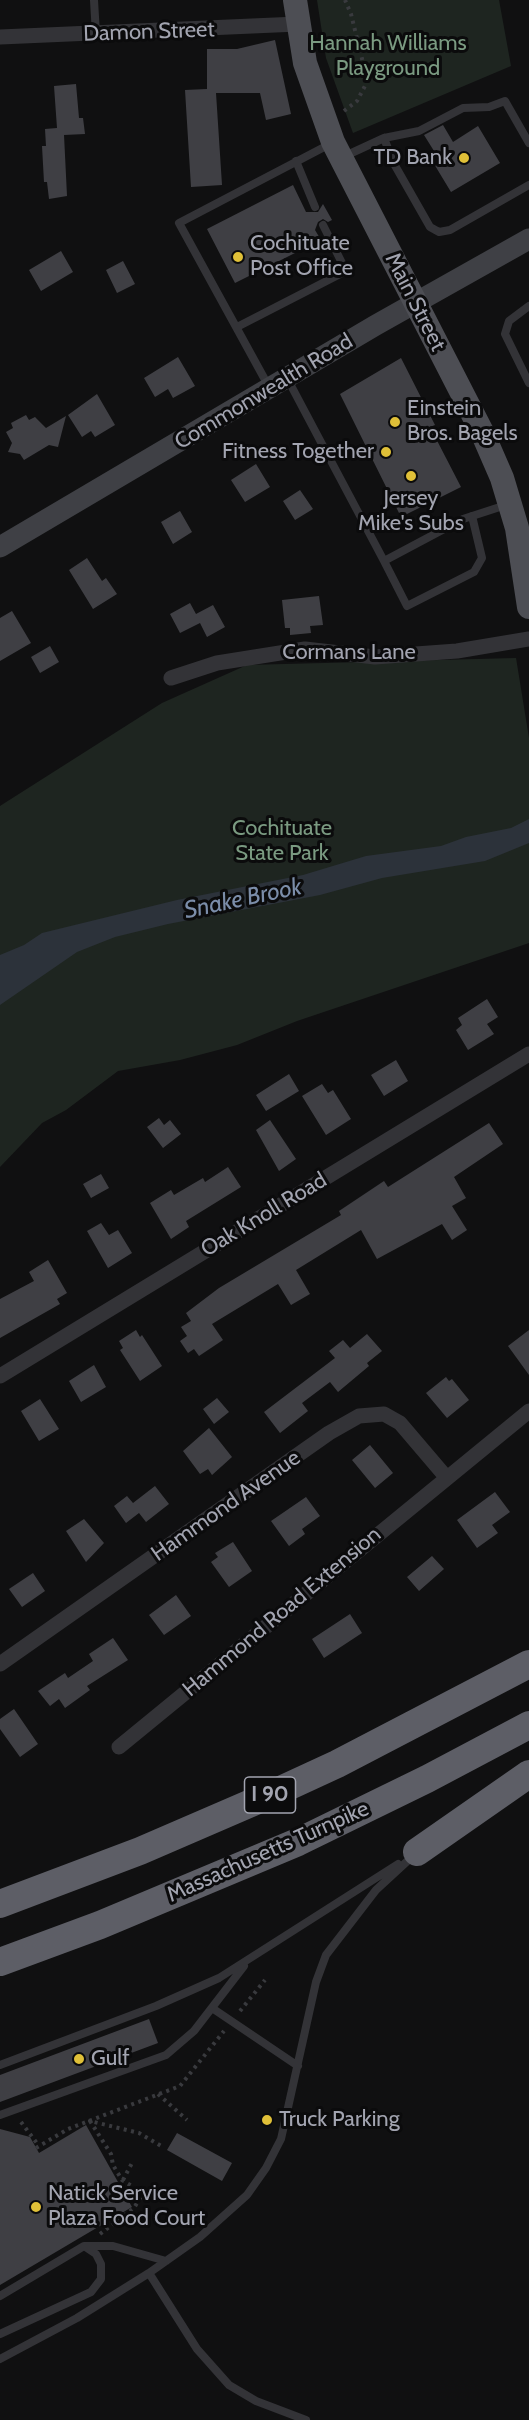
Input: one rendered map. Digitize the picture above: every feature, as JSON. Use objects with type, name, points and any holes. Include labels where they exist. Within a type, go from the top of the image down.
[{"type":"highway","name":"I 90","points":[[0,1904],[140,1851],[272,1794],[337,1764],[529,1664]]},
{"type":"highway","name":"Massachusetts Turnpike","points":[[0,1962],[100,1925],[298,1842],[427,1779],[529,1725]]},
{"type":"highway","points":[[417,1852],[529,1774]]},
{"type":"main road","name":"Main Street","points":[[295,0],[305,63],[333,140],[486,440],[515,510],[527,570],[529,607]]},
{"type":"main road","name":"Commonwealth Road","points":[[0,548],[529,239]]},
{"type":"street","name":"Damon Street","points":[[0,37],[298,24]]},
{"type":"street","name":"Cormans Lane","points":[[171,678],[217,663],[298,650],[316,649],[375,657],[457,651],[529,639]]},
{"type":"street","name":"Oak Knoll Road","points":[[0,1376],[529,1054]]},
{"type":"street","name":"Hammond Road Extension","points":[[119,1748],[529,1411]]},
{"type":"street","name":"Hammond Avenue","points":[[0,1664],[329,1433],[359,1416],[384,1414],[400,1423],[446,1477]]},
{"type":"lane","points":[[94,0],[96,34]]},
{"type":"lane","points":[[472,516],[480,540],[482,558],[474,572],[408,606],[279,383],[237,327],[179,223],[333,140],[384,138],[419,131],[463,108],[489,107],[505,101],[529,143]]},
{"type":"lane","points":[[384,138],[393,162],[430,227],[439,232],[450,230],[529,185]]},
{"type":"lane","points":[[296,161],[315,207]]},
{"type":"lane","points":[[237,327],[346,271],[323,225]]},
{"type":"lane","points":[[529,306],[509,321],[505,334],[529,383]]},
{"type":"lane","points":[[384,561],[472,516],[515,510]]},
{"type":"lane","points":[[0,2065],[187,1993],[247,1962],[417,1852]]},
{"type":"lane","points":[[0,2359],[77,2318],[166,2262],[226,2215],[258,2180],[280,2139],[316,1982],[326,1955],[376,1890],[417,1852]]},
{"type":"lane","points":[[0,2115],[166,2055],[182,2044],[247,1962]]},
{"type":"lane","points":[[212,2008],[298,2066]]},
{"type":"lane","points":[[0,2296],[84,2246],[104,2245],[166,2262]]},
{"type":"lane","points":[[0,2334],[96,2288],[101,2279],[101,2264],[96,2254],[84,2246]]},
{"type":"lane","points":[[149,2273],[197,2349],[229,2385],[264,2405],[306,2420]]},
{"type":"path","points":[[333,140],[366,84],[364,66],[351,14],[345,0]]},
{"type":"path","points":[[11,2125],[22,2121],[38,2147],[68,2129],[180,2086],[265,1980]]},
{"type":"path","points":[[158,2094],[187,2120]]},
{"type":"path","points":[[90,2121],[139,2133],[163,2147]]},
{"type":"path","points":[[90,2121],[111,2154],[113,2165],[122,2181],[143,2193],[134,2208],[99,2232],[104,2245]]},
{"type":"path","points":[[122,2181],[133,2161]]},
{"type":"green space","name":"Hannah Williams Playground","points":[[317,0],[499,0],[511,66],[353,133],[326,58]]},
{"type":"green space","name":"Cochituate State Park","points":[[516,658],[529,738],[529,943],[297,1021],[237,1045],[180,1060],[118,1071],[66,1110],[42,1123],[0,1167],[0,806],[162,703],[247,665]]},
{"type":"water","name":"Snake Brook","points":[[529,819],[529,843],[485,861],[382,878],[320,895],[168,924],[115,937],[77,952],[0,1005],[0,955],[24,945],[42,933],[177,900],[303,875],[366,856],[441,846],[466,837],[511,828]]},
{"type":"building","points":[[275,40],[291,114],[266,120],[260,93],[216,93],[222,185],[191,187],[185,90],[207,89],[207,49],[237,49]]},
{"type":"building","points":[[76,84],[79,118],[83,118],[85,134],[64,135],[67,196],[49,199],[47,182],[44,182],[42,146],[46,146],[45,129],[57,128],[54,86]]},
{"type":"building","name":"TD Bank","points":[[443,125],[453,142],[478,126],[500,163],[451,192],[428,154],[434,151],[424,135]]},
{"type":"building","points":[[293,185],[306,212],[318,212],[323,204],[332,220],[328,222],[323,219],[318,222],[315,230],[321,240],[235,283],[207,229]]},
{"type":"building","points":[[61,251],[73,272],[41,291],[29,270]]},
{"type":"building","points":[[123,261],[135,284],[117,293],[106,270]]},
{"type":"building","points":[[178,357],[195,386],[173,398],[168,389],[155,397],[144,378]]},
{"type":"building","points":[[401,358],[435,425],[430,427],[461,487],[401,517],[340,394]]},
{"type":"building","points":[[97,394],[115,425],[95,437],[91,431],[82,437],[68,415]]},
{"type":"building","points":[[26,415],[29,420],[35,417],[46,428],[66,416],[58,447],[49,445],[24,460],[20,454],[8,452],[12,443],[6,432],[13,428],[11,423]]},
{"type":"building","points":[[256,464],[270,487],[245,502],[231,480]]},
{"type":"building","points":[[300,490],[313,509],[295,520],[283,501]]},
{"type":"building","points":[[180,511],[192,532],[173,544],[161,522]]},
{"type":"building","points":[[87,558],[102,581],[106,578],[117,594],[93,609],[69,570]]},
{"type":"building","points":[[319,596],[323,625],[310,626],[311,633],[290,635],[290,628],[285,628],[282,600]]},
{"type":"building","points":[[190,603],[196,614],[213,605],[225,627],[207,637],[200,623],[180,633],[170,614]]},
{"type":"building","points":[[12,611],[31,643],[0,661],[0,618]]},
{"type":"building","points":[[50,646],[59,662],[40,673],[31,657]]},
{"type":"building","points":[[487,999],[498,1017],[487,1024],[494,1034],[468,1050],[456,1030],[462,1025],[458,1018]]},
{"type":"building","points":[[396,1060],[408,1081],[384,1096],[371,1075]]},
{"type":"building","points":[[289,1074],[299,1091],[266,1111],[256,1095]]},
{"type":"building","points":[[322,1084],[328,1093],[333,1090],[351,1119],[326,1135],[302,1096]]},
{"type":"building","points":[[159,1118],[164,1125],[170,1120],[181,1134],[163,1148],[147,1127]]},
{"type":"building","points":[[270,1120],[296,1159],[279,1171],[256,1130]]},
{"type":"building","points":[[489,1123],[503,1144],[454,1177],[466,1198],[452,1206],[467,1230],[452,1240],[442,1224],[377,1259],[361,1230],[296,1270],[310,1294],[291,1305],[278,1284],[212,1324],[223,1340],[199,1356],[194,1349],[188,1353],[180,1341],[187,1336],[181,1327],[191,1321],[186,1313],[219,1288],[341,1215],[339,1211],[384,1181],[388,1187]]},
{"type":"building","points":[[228,1167],[241,1187],[186,1221],[189,1227],[171,1239],[150,1203],[171,1190],[174,1195],[203,1178],[205,1182]]},
{"type":"building","points":[[101,1174],[109,1188],[91,1198],[83,1184]]},
{"type":"building","points":[[101,1223],[109,1235],[118,1230],[132,1253],[108,1268],[87,1231]]},
{"type":"building","points":[[48,1260],[67,1293],[57,1299],[60,1304],[0,1338],[0,1299],[34,1281],[29,1272]]},
{"type":"building","points":[[136,1330],[140,1337],[142,1335],[162,1366],[140,1381],[120,1350],[123,1348],[119,1341]]},
{"type":"building","points":[[529,1330],[529,1375],[508,1346]]},
{"type":"building","points":[[367,1334],[382,1351],[367,1363],[369,1366],[338,1392],[330,1382],[302,1403],[308,1411],[280,1433],[264,1412],[335,1358],[329,1351],[343,1340],[350,1348]]},
{"type":"building","points":[[94,1365],[106,1387],[81,1402],[69,1381]]},
{"type":"building","points":[[446,1377],[449,1381],[452,1379],[469,1400],[447,1418],[426,1393]]},
{"type":"building","points":[[217,1398],[229,1412],[214,1424],[203,1409]]},
{"type":"building","points":[[40,1399],[59,1429],[39,1441],[21,1411]]},
{"type":"building","points":[[209,1428],[232,1457],[212,1475],[208,1469],[200,1474],[183,1451]]},
{"type":"building","points":[[370,1445],[393,1473],[375,1488],[352,1460]]},
{"type":"building","points":[[155,1486],[169,1504],[146,1522],[139,1513],[126,1523],[114,1506],[127,1496],[133,1503]]},
{"type":"building","points":[[495,1492],[510,1512],[492,1525],[498,1533],[477,1548],[457,1520]]},
{"type":"building","points":[[306,1497],[320,1516],[302,1529],[305,1534],[289,1546],[271,1521]]},
{"type":"building","points":[[84,1519],[104,1543],[86,1562],[66,1531]]},
{"type":"building","points":[[233,1542],[252,1571],[229,1587],[211,1562],[218,1557],[215,1553]]},
{"type":"building","points":[[432,1556],[444,1569],[419,1591],[407,1577]]},
{"type":"building","points":[[33,1573],[45,1591],[22,1607],[9,1589]]},
{"type":"building","points":[[176,1595],[191,1616],[164,1635],[149,1615]]},
{"type":"building","points":[[350,1614],[362,1633],[324,1658],[312,1639]]},
{"type":"building","points":[[113,1638],[128,1660],[87,1686],[90,1690],[65,1708],[59,1699],[50,1706],[38,1691],[65,1673],[68,1678],[93,1661],[89,1654]]},
{"type":"building","points":[[14,1709],[38,1744],[20,1757],[0,1729],[0,1719]]},
{"type":"building","name":"Gulf","points":[[149,2019],[158,2043],[0,2102],[0,2075]]},
{"type":"building","points":[[86,2125],[132,2207],[0,2285],[0,2129],[30,2137],[39,2153]]},
{"type":"building","points":[[177,2133],[232,2163],[222,2181],[167,2150]]},
{"type":"place","name":"TD Bank","points":[[464,158]]},
{"type":"place","name":"Cochituate Post Office","points":[[238,257]]},
{"type":"place","name":"Einstein Bros. Bagels","points":[[395,422]]},
{"type":"place","name":"Fitness Together","points":[[386,452]]},
{"type":"place","name":"Jersey Mike's Subs","points":[[411,476]]},
{"type":"place","name":"Gulf","points":[[79,2059]]},
{"type":"place","name":"Truck Parking","points":[[267,2120]]},
{"type":"place","name":"Natick Service Plaza Food Court","points":[[36,2207]]}]
